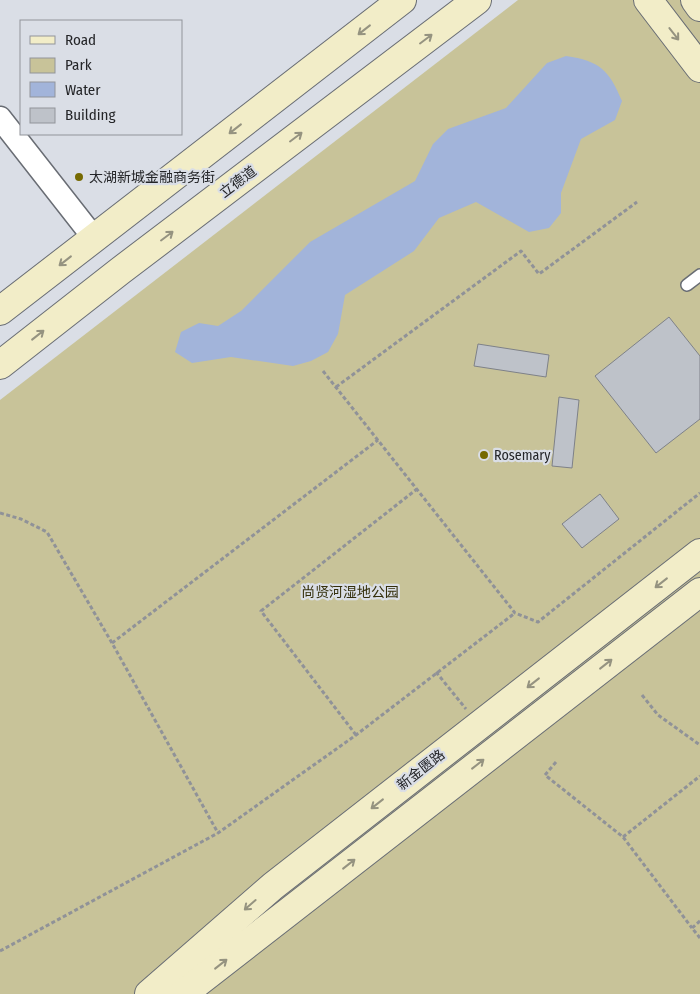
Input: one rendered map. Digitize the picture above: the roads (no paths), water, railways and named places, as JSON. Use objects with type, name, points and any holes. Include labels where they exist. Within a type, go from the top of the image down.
[{"type":"street","points":[[0,311],[402,0]]},
{"type":"street","name":"立德道","points":[[0,365],[120,271],[477,0]]},
{"type":"street","points":[[648,0],[700,68]]},
{"type":"street","points":[[695,0],[700,7]]},
{"type":"street","points":[[0,118],[94,238]]},
{"type":"street","name":"新金匮路","points":[[148,994],[272,886],[700,553]]},
{"type":"street","points":[[183,994],[700,592]]},
{"type":"lane","points":[[687,285],[700,275]]},
{"type":"water","points":[[566,56],[587,61],[602,69],[613,82],[622,101],[615,120],[581,139],[561,193],[561,213],[549,228],[529,232],[476,202],[439,218],[414,251],[345,295],[338,334],[328,352],[311,361],[293,366],[231,357],[192,363],[175,352],[181,332],[199,323],[218,326],[241,311],[310,242],[415,181],[433,144],[448,129],[506,108],[547,63]]},
{"type":"place","name":"太湖新城金融商务街","points":[[79,177]]},
{"type":"place","name":"Rosemary","points":[[484,455]]},
{"type":"park label","name":"尚贤河湿地公园","points":[[350,592]]}]
